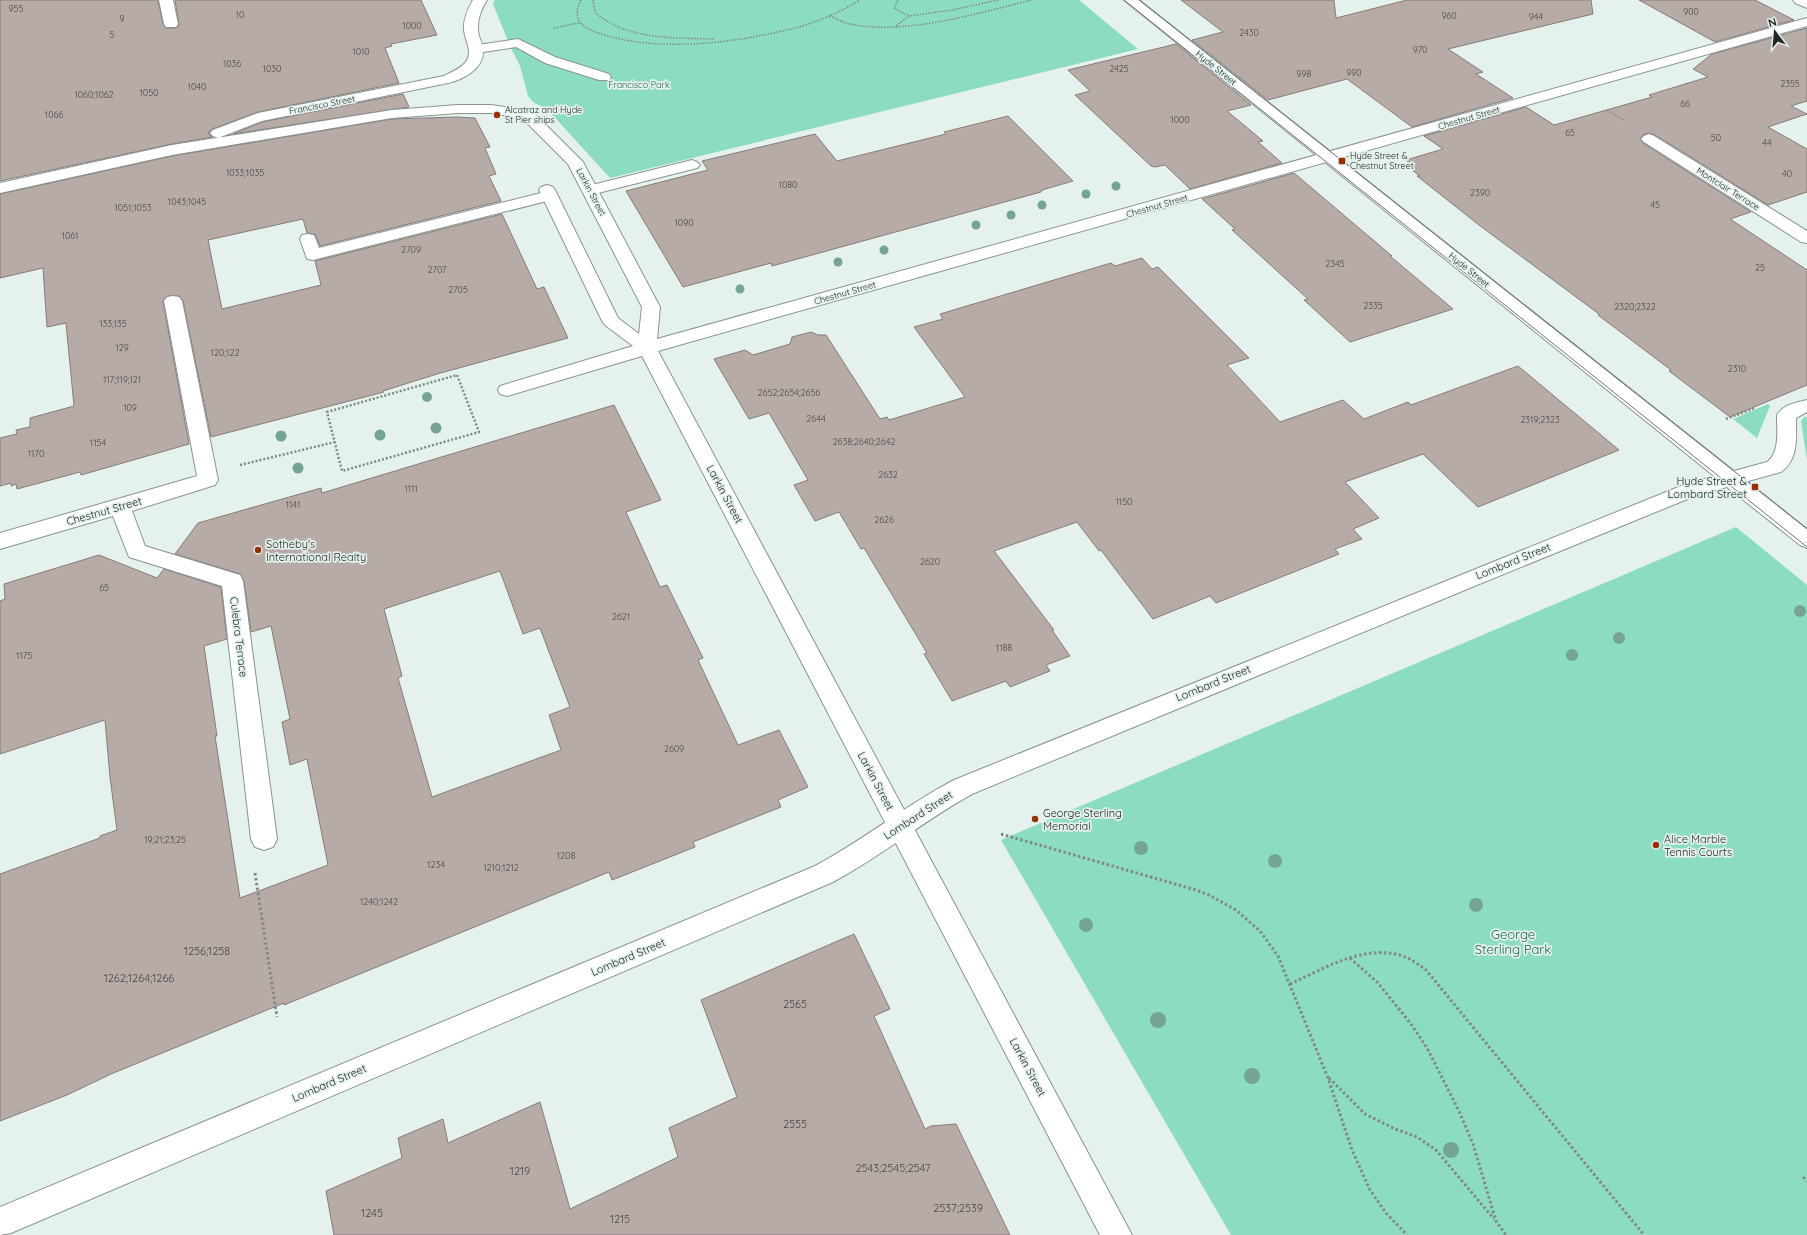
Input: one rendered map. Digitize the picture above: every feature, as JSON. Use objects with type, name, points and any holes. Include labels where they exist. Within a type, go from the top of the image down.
[{"type":"street","points":[[166,0],[172,24]]},
{"type":"street","points":[[480,0],[474,11],[471,26],[477,48],[518,43],[550,60],[604,77]]},
{"type":"street","name":"Hyde Street","points":[[1131,0],[1807,540]]},
{"type":"street","points":[[1800,0],[1807,4]]},
{"type":"street","name":"Chestnut Street","points":[[507,390],[647,348],[1328,158],[1807,22]]},
{"type":"street","name":"Francisco Street","points":[[172,150],[258,118],[448,79],[466,70],[472,63],[477,48]]},
{"type":"street","name":"Francisco Street","points":[[0,188],[172,150],[392,114],[434,110]]},
{"type":"street","name":"Larkin Street","points":[[434,110],[491,110],[526,114],[575,162],[651,307],[647,348]]},
{"type":"street","name":"Montclair Terrace","points":[[1649,139],[1807,238]]},
{"type":"street","points":[[590,190],[692,165]]},
{"type":"street","name":"Larkin Street","points":[[308,239],[313,255],[548,193],[611,321],[647,348],[1117,1235]]},
{"type":"street","name":"Chestnut Street","points":[[0,541],[208,480],[173,301]]},
{"type":"street","name":"Lombard Street","points":[[0,1222],[824,874],[843,865],[900,826],[963,787],[1498,567],[1688,491],[1774,467],[1782,462],[1785,452],[1787,415],[1795,408],[1807,406]]},
{"type":"street","name":"Culebra Terrace","points":[[120,507],[136,551],[232,581],[264,839]]},
{"type":"path","points":[[581,0],[576,10],[577,19],[581,25],[601,35],[647,43],[677,43],[728,39],[787,30],[829,16],[860,0]]},
{"type":"path","points":[[593,0],[592,4],[595,14],[603,21],[620,28],[658,35],[728,39]]},
{"type":"path","points":[[898,0],[894,8],[909,16]]},
{"type":"path","points":[[896,27],[909,16],[952,10],[998,0]]},
{"type":"path","points":[[829,16],[845,23],[872,26],[907,27],[1032,0]]},
{"type":"path","points":[[1573,89],[1644,133],[1649,139]]},
{"type":"path","points":[[457,375],[479,432],[342,471],[335,442],[327,412],[457,375]]},
{"type":"path","points":[[238,466],[335,442]]},
{"type":"path","points":[[1001,834],[1162,879],[1209,895],[1236,910],[1260,931],[1278,956],[1290,984],[1328,1078],[1352,1150],[1370,1190],[1386,1213],[1406,1235]]},
{"type":"path","points":[[264,839],[254,866],[277,1017]]},
{"type":"path","points":[[1290,984],[1350,958],[1371,952],[1388,952],[1414,961],[1426,970],[1644,1235]]},
{"type":"path","points":[[1350,958],[1378,983],[1411,1024],[1427,1048],[1452,1094],[1473,1144],[1496,1221]]},
{"type":"path","points":[[1328,1078],[1365,1114],[1395,1129],[1417,1137],[1436,1150],[1506,1235]]},
{"type":"path","points":[[1803,1177],[1807,1181]]},
{"type":"green space","name":"Francisco Park","points":[[495,0],[1079,0],[1138,49],[610,178],[548,110],[533,102],[528,96],[520,66],[493,4]]},
{"type":"green space","points":[[1768,404],[1770,406],[1757,438],[1733,419]]},
{"type":"green space","points":[[1804,417],[1807,417],[1807,460],[1801,421]]},
{"type":"green space","name":"George Sterling Park","points":[[1736,527],[1807,585],[1807,1235],[1231,1235],[1001,840]]},
{"type":"building","points":[[0,0],[158,0],[163,24],[166,28],[176,28],[179,25],[175,0],[421,0],[437,35],[391,44],[392,46],[385,48],[399,83],[258,112],[212,129],[208,133],[212,137],[172,144],[0,181]]},
{"type":"building","points":[[1181,0],[1334,0],[1336,18],[1407,0],[1591,0],[1593,14],[1448,49],[1483,72],[1476,74],[1513,98],[1412,127],[1347,79],[1268,100],[1192,40],[1223,32]]},
{"type":"building","points":[[1639,0],[1755,0],[1794,20],[1715,42]]},
{"type":"building","points":[[1807,28],[1807,101],[1791,106],[1807,114],[1768,127],[1807,149],[1807,192],[1768,205],[1655,135],[1648,133],[1643,135],[1640,139],[1643,143],[1751,212],[1730,219],[1807,270],[1807,385],[1730,417],[1669,371],[1671,370],[1598,315],[1599,314],[1479,225],[1405,165],[1411,164],[1406,160],[1443,149],[1424,136],[1526,107],[1554,125],[1652,97],[1649,95],[1708,77],[1693,69],[1712,54]]},
{"type":"building","points":[[1176,44],[1251,105],[1227,111],[1263,141],[1258,142],[1282,163],[1190,189],[1165,165],[1155,167],[1151,166],[1075,95],[1090,91],[1068,70]]},
{"type":"building","points":[[403,94],[409,107],[233,134],[262,122]]},
{"type":"building","points":[[1008,116],[1073,181],[1042,190],[1041,192],[772,266],[771,263],[683,287],[626,191],[708,170],[702,161],[815,134],[837,161],[946,134],[944,132]]},
{"type":"building","points":[[457,117],[475,118],[490,147],[485,148],[496,174],[489,176],[501,201],[320,246],[315,234],[307,233],[303,219],[208,240],[222,309],[321,285],[315,261],[502,214],[537,289],[544,287],[568,338],[437,374],[383,391],[384,392],[211,437],[183,301],[179,296],[167,296],[163,301],[189,444],[81,475],[80,472],[17,489],[16,484],[11,486],[11,483],[0,486],[0,438],[17,434],[16,430],[30,427],[30,418],[74,406],[66,323],[47,327],[43,268],[0,278],[0,194],[172,156],[392,119]]},
{"type":"building","points":[[1294,173],[1453,309],[1350,342],[1304,300],[1308,299],[1232,230],[1235,229],[1202,199]]},
{"type":"building","points":[[1142,258],[1152,269],[1158,267],[1249,358],[1227,365],[1280,422],[1343,400],[1364,419],[1408,402],[1411,405],[1518,366],[1619,450],[1478,507],[1423,454],[1345,482],[1379,518],[1353,529],[1362,539],[1335,549],[1339,554],[1216,603],[1210,596],[1153,619],[1101,550],[1099,551],[1077,522],[994,551],[1054,630],[1052,630],[1070,656],[1046,665],[1050,671],[1010,687],[1006,681],[952,701],[924,654],[927,653],[864,548],[861,549],[839,512],[815,521],[794,485],[808,480],[769,413],[749,419],[714,359],[745,350],[753,355],[790,344],[792,337],[811,332],[818,335],[826,335],[880,419],[887,417],[889,420],[965,397],[914,327],[943,319],[940,314],[1111,263],[1115,266]]},
{"type":"building","points":[[614,405],[661,500],[626,512],[660,587],[667,585],[703,658],[698,660],[738,745],[779,730],[808,787],[778,800],[781,807],[693,842],[695,847],[612,880],[609,872],[284,1005],[284,1003],[111,1074],[67,1095],[0,1121],[0,874],[100,838],[100,836],[117,830],[110,777],[105,720],[0,754],[0,601],[5,599],[4,584],[99,555],[157,578],[164,569],[221,587],[227,639],[204,646],[217,736],[215,736],[240,898],[328,865],[307,759],[290,765],[282,722],[290,719],[271,626],[251,632],[244,581],[240,574],[175,554],[198,523],[321,488],[322,493]],"holes":[[[500,571],[523,634],[540,628],[570,707],[549,715],[561,750],[432,797],[398,678],[402,676],[384,609]]]},
{"type":"building","points":[[854,934],[890,1009],[874,1016],[925,1129],[931,1126],[956,1124],[1010,1235],[334,1235],[326,1191],[402,1158],[398,1138],[443,1119],[448,1143],[540,1102],[570,1209],[678,1157],[669,1128],[737,1097],[701,1000]]},
{"type":"tram line","points":[[1124,0],[1807,547]]},
{"type":"tram line","points":[[1139,0],[1807,529]]},
{"type":"place","name":"Alcatraz and Hyde St Pier ships","points":[[497,115]]},
{"type":"place","name":"Hyde Street & Chestnut Street","points":[[1342,161]]},
{"type":"place","name":"Hyde Street & Lombard Street","points":[[1755,487]]},
{"type":"place","name":"Sotheby's International Realty","points":[[258,550]]},
{"type":"place","name":"George Sterling Memorial","points":[[1035,819]]},
{"type":"place","name":"Alice Marble Tennis Courts","points":[[1656,845]]}]
